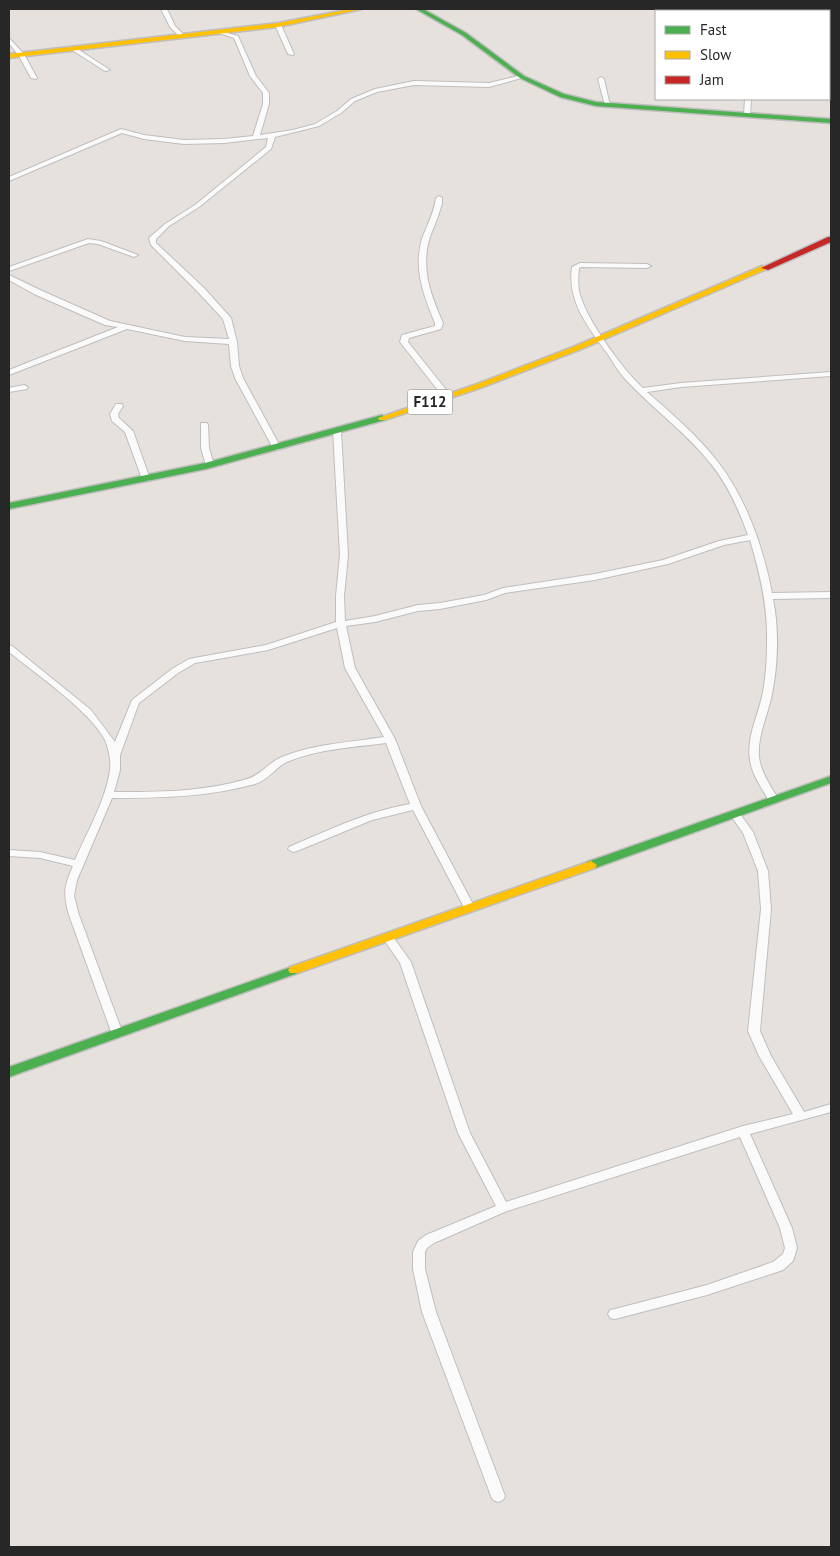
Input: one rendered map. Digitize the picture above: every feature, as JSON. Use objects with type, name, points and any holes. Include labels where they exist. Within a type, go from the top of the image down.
[{"type":"main road","points":[[9,56],[278,25],[359,9]]},
{"type":"main road","points":[[419,9],[464,34],[522,77],[562,96],[608,104],[831,122]]},
{"type":"main road","name":"F112","points":[[9,506],[210,465],[337,431],[447,396],[528,369],[831,239]]},
{"type":"main road","points":[[9,1072],[831,779]]},
{"type":"street","points":[[164,9],[173,27],[182,36]]},
{"type":"street","points":[[278,25],[291,54]]},
{"type":"street","points":[[218,31],[236,37],[253,76],[266,93],[266,104],[256,137]]},
{"type":"street","points":[[9,40],[22,55],[34,78]]},
{"type":"street","points":[[74,49],[107,70]]},
{"type":"street","points":[[9,178],[121,131],[144,137],[184,142],[224,141],[272,136],[312,127],[333,115],[353,100],[391,87],[426,82],[488,85],[522,77]]},
{"type":"street","points":[[601,79],[608,104]]},
{"type":"street","points":[[748,100],[748,115]]},
{"type":"street","points":[[272,136],[269,148],[198,206],[167,225],[152,238],[153,244],[227,318],[233,342],[235,366],[239,378],[277,448]]},
{"type":"street","points":[[439,198],[434,221],[426,240],[422,272],[423,284],[439,323],[438,327],[431,330],[405,337],[404,342],[447,396]]},
{"type":"street","points":[[9,270],[88,241],[99,242],[134,255]]},
{"type":"street","points":[[647,266],[589,264],[576,268],[574,275],[581,306],[628,379],[689,433],[725,477],[753,537],[760,558],[768,596],[772,641],[768,691],[754,749],[756,766],[773,799]]},
{"type":"street","points":[[9,277],[93,318],[185,339],[233,342]]},
{"type":"street","points":[[9,374],[127,327]]},
{"type":"street","points":[[642,390],[681,385],[831,374]]},
{"type":"street","points":[[9,390],[24,387]]},
{"type":"street","points":[[119,406],[114,414],[115,419],[130,431],[146,479]]},
{"type":"street","points":[[204,425],[205,448],[210,465]]},
{"type":"street","points":[[337,431],[344,555],[340,596],[341,624],[350,668],[390,739],[416,806],[470,908]]},
{"type":"street","points":[[117,1034],[74,915],[69,896],[78,864],[108,795],[115,770],[115,755],[134,702],[188,663],[268,647],[341,624],[359,622],[418,608],[440,606],[486,597],[503,590],[630,570],[665,562],[722,543],[753,537]]},
{"type":"street","points":[[768,596],[831,595]]},
{"type":"street","points":[[9,648],[88,712],[109,739],[115,755]]},
{"type":"street","points":[[108,795],[197,792],[244,784],[264,776],[280,761],[298,755],[333,747],[390,739]]},
{"type":"street","points":[[293,849],[358,821],[394,809],[416,806]]},
{"type":"street","points":[[734,813],[748,832],[763,871],[766,909],[754,1031],[765,1056],[801,1117]]},
{"type":"street","points":[[9,853],[40,855],[78,864]]},
{"type":"street","points":[[387,937],[405,962],[464,1133],[503,1208]]},
{"type":"street","points":[[498,1496],[429,1312],[419,1268],[418,1252],[422,1245],[430,1239],[503,1208],[743,1131],[831,1108]]},
{"type":"street","points":[[615,1314],[707,1290],[778,1266],[789,1257],[791,1248],[786,1228],[743,1131]]},
{"type":"traffic: fast","points":[[419,9],[464,34],[522,77],[562,96],[596,104],[831,121]]},
{"type":"traffic: fast","points":[[9,506],[206,466],[382,418]]},
{"type":"traffic: fast","points":[[591,865],[831,779]]},
{"type":"traffic: fast","points":[[9,1072],[294,970]]},
{"type":"traffic: slow","points":[[9,56],[278,25],[359,9]]},
{"type":"traffic: slow","points":[[382,418],[480,385],[576,349],[765,268]]},
{"type":"traffic: slow","points":[[294,970],[591,865]]},
{"type":"traffic: jam","points":[[765,268],[831,239]]}]
